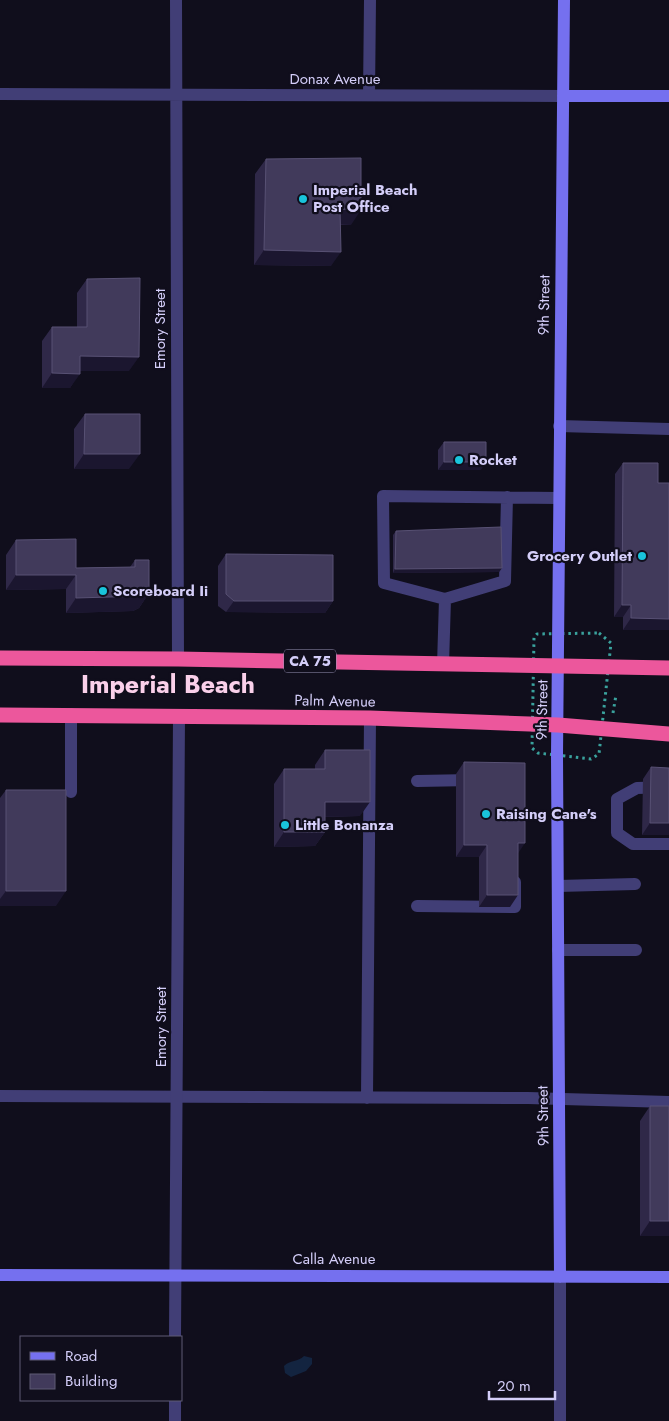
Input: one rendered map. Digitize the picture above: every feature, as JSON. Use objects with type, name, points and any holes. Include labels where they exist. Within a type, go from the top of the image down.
[{"type":"highway","name":"CA 75","points":[[0,658],[178,659],[669,668]]},
{"type":"highway","name":"Palm Avenue","points":[[0,715],[72,714],[179,717],[370,718],[558,725],[669,734]]},
{"type":"street","name":"Emory Street","points":[[176,0],[178,659]]},
{"type":"street","points":[[369,95],[370,0]]},
{"type":"street","name":"9th Street","points":[[560,1421],[558,666],[564,0]]},
{"type":"street","name":"Donax Avenue","points":[[0,94],[669,96]]},
{"type":"street","points":[[559,426],[669,429]]},
{"type":"street","points":[[507,497],[505,581],[445,599],[384,583],[383,496],[507,497],[559,498]]},
{"type":"street","points":[[443,665],[445,599]]},
{"type":"street","points":[[71,792],[72,714]]},
{"type":"street","name":"Emory Street","points":[[175,1336],[179,717]]},
{"type":"street","points":[[367,1098],[370,718]]},
{"type":"street","points":[[417,781],[484,780]]},
{"type":"street","points":[[669,787],[637,788],[617,799],[617,833],[634,844],[669,844]]},
{"type":"street","points":[[417,906],[515,907],[514,868]]},
{"type":"street","points":[[558,886],[635,884]]},
{"type":"street","points":[[558,950],[636,950]]},
{"type":"street","points":[[0,1096],[559,1099],[669,1102]]},
{"type":"street","name":"Calla Avenue","points":[[0,1275],[669,1277]]},
{"type":"street","points":[[175,1401],[175,1421]]},
{"type":"path","points":[[613,716],[616,695]]},
{"type":"water","points":[[304,1356],[312,1358],[312,1364],[306,1371],[291,1377],[285,1373],[284,1366]]},
{"type":"building","name":"Imperial Beach Post Office","points":[[361,158],[361,210],[340,209],[341,252],[264,250],[266,159]]},
{"type":"building","points":[[140,278],[139,357],[80,356],[80,374],[52,373],[52,327],[87,327],[87,279]]},
{"type":"building","points":[[85,414],[140,414],[140,454],[84,454]]},
{"type":"building","points":[[444,442],[486,442],[486,462],[444,462]]},
{"type":"building","name":"Grocery Outlet","points":[[623,463],[658,463],[658,483],[669,483],[669,619],[631,618],[631,605],[622,605]]},
{"type":"building","points":[[501,527],[502,568],[395,569],[396,531]]},
{"type":"building","points":[[76,539],[76,568],[135,567],[135,560],[149,560],[149,593],[143,596],[76,598],[76,575],[16,575],[16,540]]},
{"type":"building","points":[[226,554],[333,555],[333,601],[234,601],[226,594]]},
{"type":"building","points":[[325,750],[370,750],[370,802],[325,802],[325,832],[284,832],[284,769],[325,769]]},
{"type":"building","name":"Raising Cane's","points":[[464,762],[525,763],[525,843],[518,843],[518,895],[487,895],[487,845],[464,845]]},
{"type":"building","points":[[651,767],[669,768],[669,823],[650,823]]},
{"type":"building","points":[[6,790],[66,790],[66,891],[6,891]]},
{"type":"building","points":[[650,1106],[669,1106],[669,1221],[650,1221]]},
{"type":"place","name":"Imperial Beach Post Office","points":[[303,199]]},
{"type":"place","name":"Rocket","points":[[459,460]]},
{"type":"place","name":"Grocery Outlet","points":[[642,556]]},
{"type":"place","name":"Scoreboard Ii","points":[[103,591]]},
{"type":"place","name":"Raising Cane's","points":[[486,814]]},
{"type":"place","name":"Little Bonanza","points":[[285,825]]},
{"type":"district","name":"Imperial Beach","points":[[168,684]]}]
